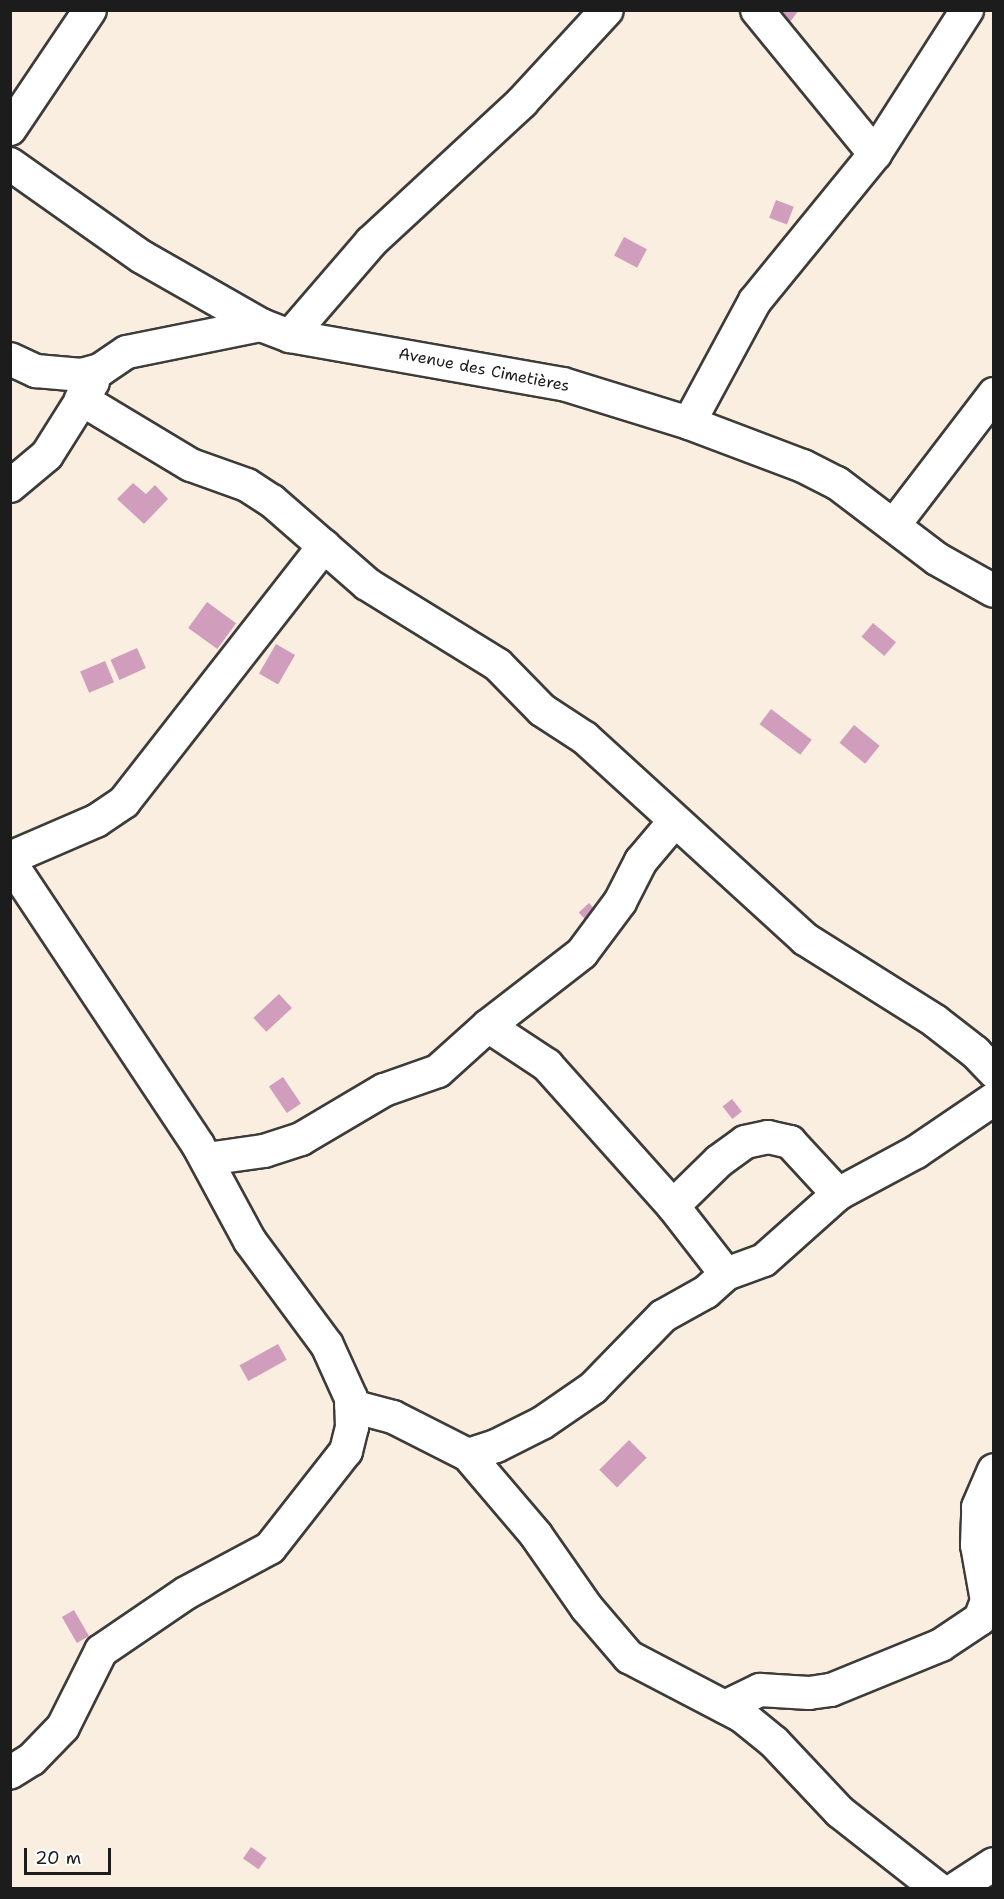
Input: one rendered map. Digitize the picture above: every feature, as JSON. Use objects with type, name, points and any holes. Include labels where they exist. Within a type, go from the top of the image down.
[{"type":"street","points":[[10,129],[90,10]]},
{"type":"street","points":[[290,336],[371,242],[522,102],[607,10]]},
{"type":"street","points":[[757,10],[875,154]]},
{"type":"street","points":[[689,423],[755,301],[875,154],[967,10]]},
{"type":"street","name":"Avenue des Cimetières","points":[[10,164],[142,257],[261,325],[290,336],[526,376],[689,423],[803,466],[861,499],[943,563],[993,591]]},
{"type":"street","points":[[10,486],[47,455],[100,370],[127,352],[261,325]]},
{"type":"street","points":[[10,359],[55,375],[100,370]]},
{"type":"street","points":[[894,525],[993,394]]},
{"type":"street","points":[[81,399],[191,465],[247,485],[272,501],[367,584],[498,665],[542,710],[585,738],[674,822],[805,939],[935,1021],[975,1052],[993,1072]]},
{"type":"street","points":[[14,1768],[63,1727],[100,1651],[186,1593],[270,1548],[346,1451],[352,1427],[351,1406],[337,1363],[250,1241],[207,1159],[10,860],[96,821],[123,802],[324,546]]},
{"type":"street","points":[[207,1159],[264,1152],[301,1139],[384,1090],[438,1071],[488,1026],[582,953],[620,902],[641,861],[674,822]]},
{"type":"street","points":[[488,1026],[546,1065],[673,1206],[726,1274]]},
{"type":"street","points":[[468,1455],[542,1423],[593,1388],[663,1316],[706,1292],[726,1274],[764,1260],[838,1194],[915,1152],[993,1099]]},
{"type":"street","points":[[673,1206],[745,1142],[768,1137],[790,1142],[838,1194]]},
{"type":"street","points":[[351,1406],[393,1417],[468,1455],[537,1535],[587,1608],[629,1657],[725,1707],[774,1742],[840,1812],[937,1888]]},
{"type":"street","points":[[725,1707],[760,1690],[809,1693],[853,1683],[941,1645],[980,1619],[987,1601],[977,1545],[978,1507],[993,1470]]},
{"type":"street","points":[[957,1888],[993,1864]]},
{"type":"building","points":[[773,10],[799,10],[787,26]]},
{"type":"building","points":[[776,200],[794,207],[787,225],[769,218]]},
{"type":"building","points":[[624,237],[647,249],[637,268],[614,256]]},
{"type":"building","points":[[133,483],[146,494],[155,485],[168,499],[144,524],[117,499]]},
{"type":"building","points":[[207,602],[236,623],[217,649],[188,628]]},
{"type":"building","points":[[873,623],[896,642],[884,656],[861,637]]},
{"type":"building","points":[[276,644],[295,655],[278,684],[259,673]]},
{"type":"building","points":[[137,648],[146,668],[119,680],[111,660]]},
{"type":"building","points":[[105,661],[114,682],[89,693],[80,672]]},
{"type":"building","points":[[771,709],[812,740],[800,755],[760,724]]},
{"type":"building","points":[[854,725],[880,746],[865,764],[840,743]]},
{"type":"building","points":[[589,903],[601,916],[591,926],[579,913]]},
{"type":"building","points":[[279,994],[292,1008],[266,1032],[253,1018]]},
{"type":"building","points":[[283,1077],[301,1104],[287,1113],[269,1087]]},
{"type":"building","points":[[732,1099],[742,1112],[732,1119],[723,1106]]},
{"type":"building","points":[[278,1344],[287,1360],[248,1381],[240,1365]]},
{"type":"building","points":[[629,1440],[647,1458],[617,1487],[599,1470]]},
{"type":"building","points":[[74,1610],[89,1636],[77,1643],[62,1617]]},
{"type":"building","points":[[251,1847],[267,1858],[259,1869],[243,1858]]}]
